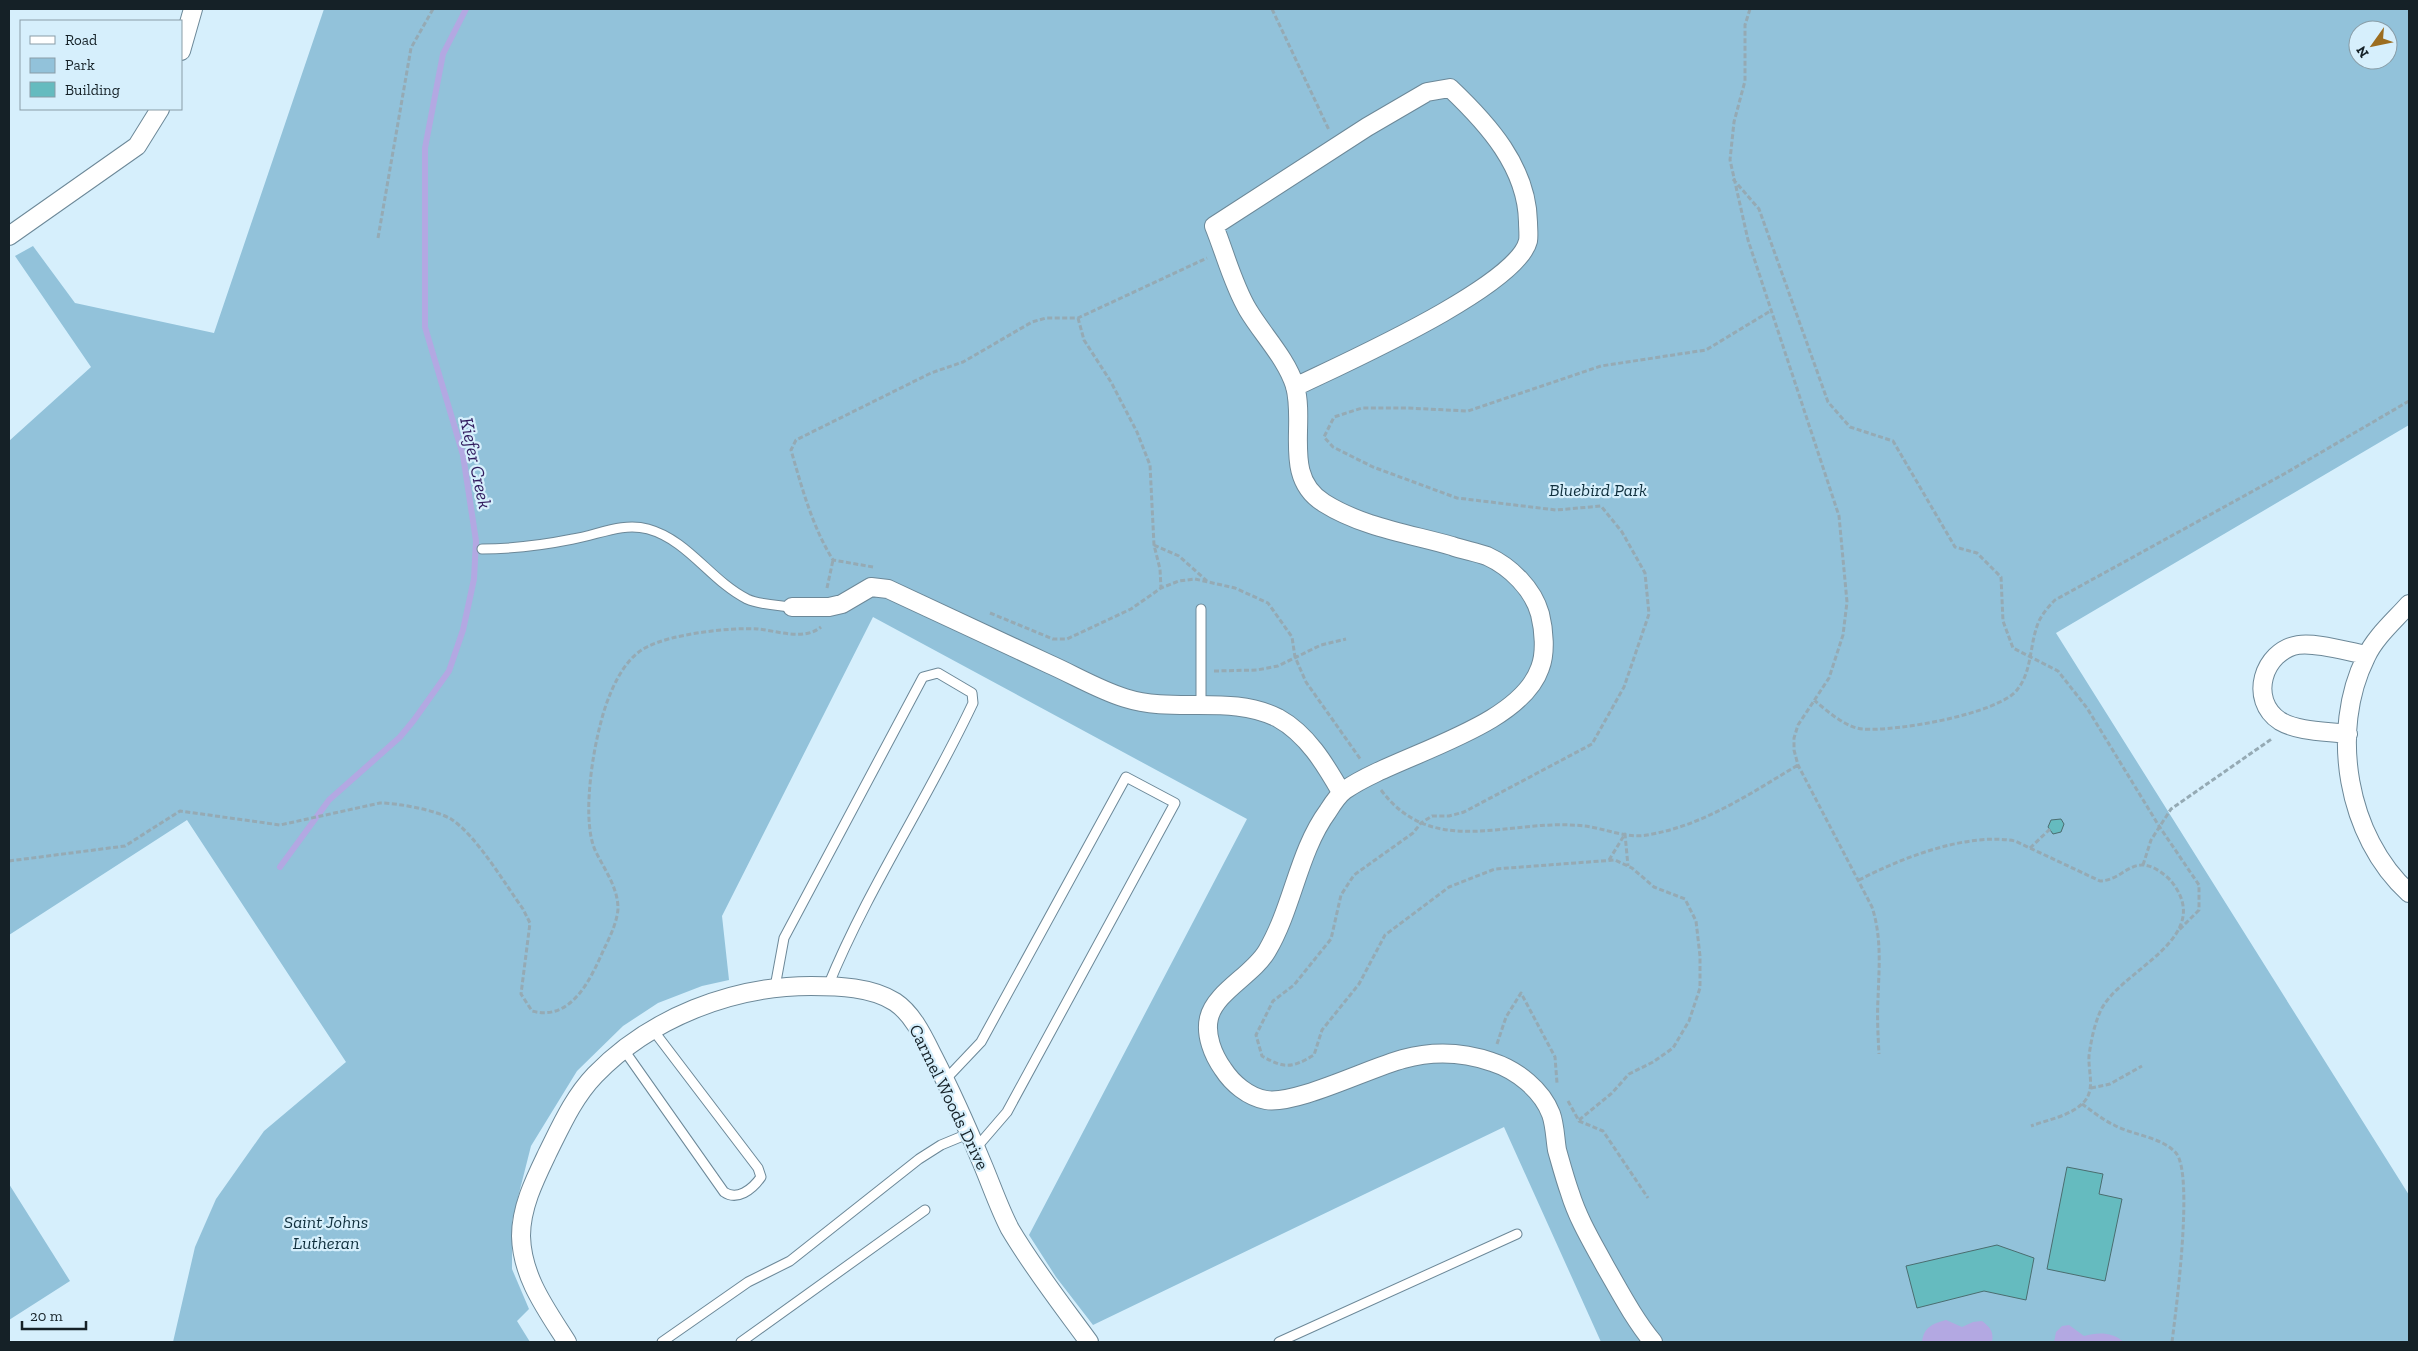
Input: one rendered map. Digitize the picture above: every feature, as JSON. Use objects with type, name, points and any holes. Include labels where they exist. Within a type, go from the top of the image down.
[{"type":"street","points":[[182,48],[193,9]]},
{"type":"street","points":[[1295,387],[1391,341],[1461,303],[1510,267],[1528,242],[1528,211],[1520,177],[1502,146],[1480,116],[1450,88],[1427,92],[1336,146],[1214,226],[1246,307],[1275,347],[1295,387],[1298,425],[1297,452],[1304,482],[1319,501],[1345,514],[1388,529],[1487,556],[1511,571],[1528,589],[1540,613],[1543,642],[1540,668],[1522,696],[1496,715],[1462,735],[1342,792],[1318,825],[1283,916],[1265,954],[1242,980],[1214,1004],[1208,1022],[1209,1038],[1217,1061],[1229,1078],[1244,1091],[1267,1100],[1302,1095],[1404,1059],[1438,1053],[1494,1062],[1533,1086],[1552,1114],[1556,1147],[1571,1198],[1585,1230],[1638,1324],[1653,1342]]},
{"type":"street","points":[[9,236],[137,146],[159,110]]},
{"type":"street","points":[[792,608],[829,607],[842,604],[871,587],[888,589],[1125,698],[1168,707],[1201,705],[1241,707],[1276,718],[1295,730],[1322,759],[1342,792]]},
{"type":"street","points":[[2409,604],[2367,655],[2354,685],[2346,755],[2348,774],[2362,823],[2382,860],[2409,893]]},
{"type":"street","points":[[2348,734],[2294,727],[2280,721],[2270,712],[2264,699],[2262,684],[2265,670],[2274,657],[2286,649],[2300,645],[2367,655]]},
{"type":"street","name":"Carmel Woods Drive","points":[[567,1342],[543,1305],[526,1269],[521,1234],[525,1210],[532,1188],[572,1106],[594,1076],[624,1050],[653,1030],[686,1012],[724,998],[775,987],[828,986],[880,994],[896,1002],[908,1014],[922,1035],[945,1080],[973,1140],[1009,1227],[1089,1342]]},
{"type":"lane","points":[[482,549],[509,549],[566,540],[625,526],[647,528],[691,554],[726,584],[748,599],[792,608]]},
{"type":"lane","points":[[1201,609],[1201,705]]},
{"type":"lane","points":[[775,987],[784,938],[922,677],[938,673],[972,693],[973,703],[947,759],[847,940],[828,986]]},
{"type":"lane","points":[[662,1342],[748,1282],[790,1261],[919,1159],[942,1145],[973,1140],[1007,1112],[1175,803],[1126,777],[981,1042],[945,1080]]},
{"type":"lane","points":[[624,1050],[724,1192],[731,1197],[737,1197],[761,1177],[758,1168],[653,1030]]},
{"type":"lane","points":[[741,1342],[925,1210]]},
{"type":"lane","points":[[1279,1342],[1517,1234]]},
{"type":"path","points":[[378,238],[411,48],[434,9]]},
{"type":"path","points":[[1272,9],[1336,146]]},
{"type":"path","points":[[1750,9],[1746,25],[1745,81],[1734,122],[1730,160],[1733,179],[1748,240],[1839,516],[1848,602],[1843,635],[1829,678],[1798,725],[1794,738],[1798,765],[1874,914],[1880,946],[1877,1002],[1879,1054]]},
{"type":"path","points":[[1733,179],[1759,209],[1828,402],[1850,427],[1893,441],[1955,547],[1977,553],[2001,577],[2003,621],[2013,648],[2058,671],[2087,708],[2158,826],[2199,885],[2199,910],[2178,931],[2170,944],[2117,990],[2101,1009],[2091,1043],[2091,1088],[2082,1104],[2068,1112],[2031,1126]]},
{"type":"path","points":[[9,862],[125,846],[180,811],[280,825],[380,803],[392,803],[450,818],[466,832],[523,910],[530,923],[521,994],[532,1011],[545,1014],[564,1007],[579,996],[592,976],[612,931],[618,912],[617,900],[606,869],[595,849],[590,831],[590,789],[599,725],[622,670],[646,647],[696,634],[729,629],[806,634],[818,629],[825,623],[829,607],[827,588],[833,560],[823,544],[804,495],[791,450],[796,440],[931,373],[964,362],[1032,322],[1046,318],[1078,318],[1224,250]]},
{"type":"path","points":[[1078,318],[1084,340],[1111,382],[1137,432],[1150,465],[1154,545],[1160,569],[1161,588]]},
{"type":"path","points":[[1814,700],[1832,714],[1862,729],[1946,719],[1993,707],[2016,692],[2025,678],[2039,620],[2055,600],[2284,474],[2409,401]]},
{"type":"path","points":[[1154,545],[1179,556],[1207,581]]},
{"type":"path","points":[[833,560],[880,570]]},
{"type":"path","points":[[981,609],[1053,639],[1067,639],[1131,608],[1161,588],[1178,581],[1195,579],[1207,581],[1235,588],[1268,603],[1292,637],[1295,657],[1306,682],[1391,802],[1404,814],[1421,823],[1446,830],[1466,833],[1534,824],[1583,826],[1646,836],[1693,822],[1739,800],[1798,765]]},
{"type":"path","points":[[1201,671],[1257,670],[1278,666],[1321,646],[1346,640]]},
{"type":"path","points":[[2143,865],[2146,853],[2158,826],[2171,809],[2276,736]]},
{"type":"path","points":[[2030,848],[2050,829]]},
{"type":"path","points":[[1608,861],[1625,834]]},
{"type":"path","points":[[1625,834],[1628,867]]},
{"type":"path","points":[[1858,881],[1900,860],[1985,838],[2015,841],[2100,881],[2121,876],[2131,868],[2143,865],[2155,869],[2168,878],[2178,890],[2182,903],[2182,917],[2178,931]]},
{"type":"path","points":[[1494,1062],[1498,1039],[1506,1017],[1521,993],[1556,1057],[1557,1085]]},
{"type":"path","points":[[2091,1088],[2110,1084],[2142,1066]]},
{"type":"path","points":[[1562,1092],[1579,1121],[1603,1131],[1648,1198]]},
{"type":"path","points":[[2082,1104],[2113,1125],[2165,1145],[2177,1154],[2183,1176],[2183,1206],[2172,1342]]},
{"type":"green space","name":"Bluebird Park","points":[[324,9],[2409,9],[2409,425],[2056,633],[2409,1195],[2409,1342],[1601,1342],[1504,1127],[1093,1325],[1056,1277],[1029,1235],[1247,819],[873,617],[722,916],[729,980],[702,986],[658,1003],[623,1026],[577,1071],[531,1146],[512,1221],[512,1269],[529,1309],[517,1321],[530,1342],[173,1342],[195,1247],[216,1199],[264,1131],[346,1062],[187,820],[9,935],[9,441],[91,367],[15,256],[33,246],[75,303],[214,333]]},
{"type":"green space","points":[[9,1184],[70,1281],[9,1320]]},
{"type":"shaded area","points":[[1946,1320],[1962,1327],[1973,1322],[1982,1321],[1991,1330],[1992,1342],[1922,1342],[1925,1333],[1930,1327]]},
{"type":"shaded area","points":[[2069,1325],[2084,1336],[2105,1334],[2115,1336],[2124,1342],[2054,1342],[2056,1332],[2062,1326]]},
{"type":"building","points":[[2061,819],[2064,824],[2061,832],[2053,834],[2048,827],[2051,820]]},
{"type":"building","points":[[2067,1167],[2103,1174],[2099,1194],[2122,1199],[2105,1281],[2047,1269]]},
{"type":"building","points":[[1997,1245],[2034,1258],[2026,1300],[1984,1291],[1917,1308],[1906,1266]]},
{"type":"waterway","name":"Kiefer Creek","points":[[280,867],[329,800],[400,737],[414,720],[449,671],[463,630],[474,579],[476,541],[463,455],[425,327],[425,148],[443,54],[466,9]]},
{"type":"park label","name":"Saint Johns Lutheran","points":[[326,1232]]}]
